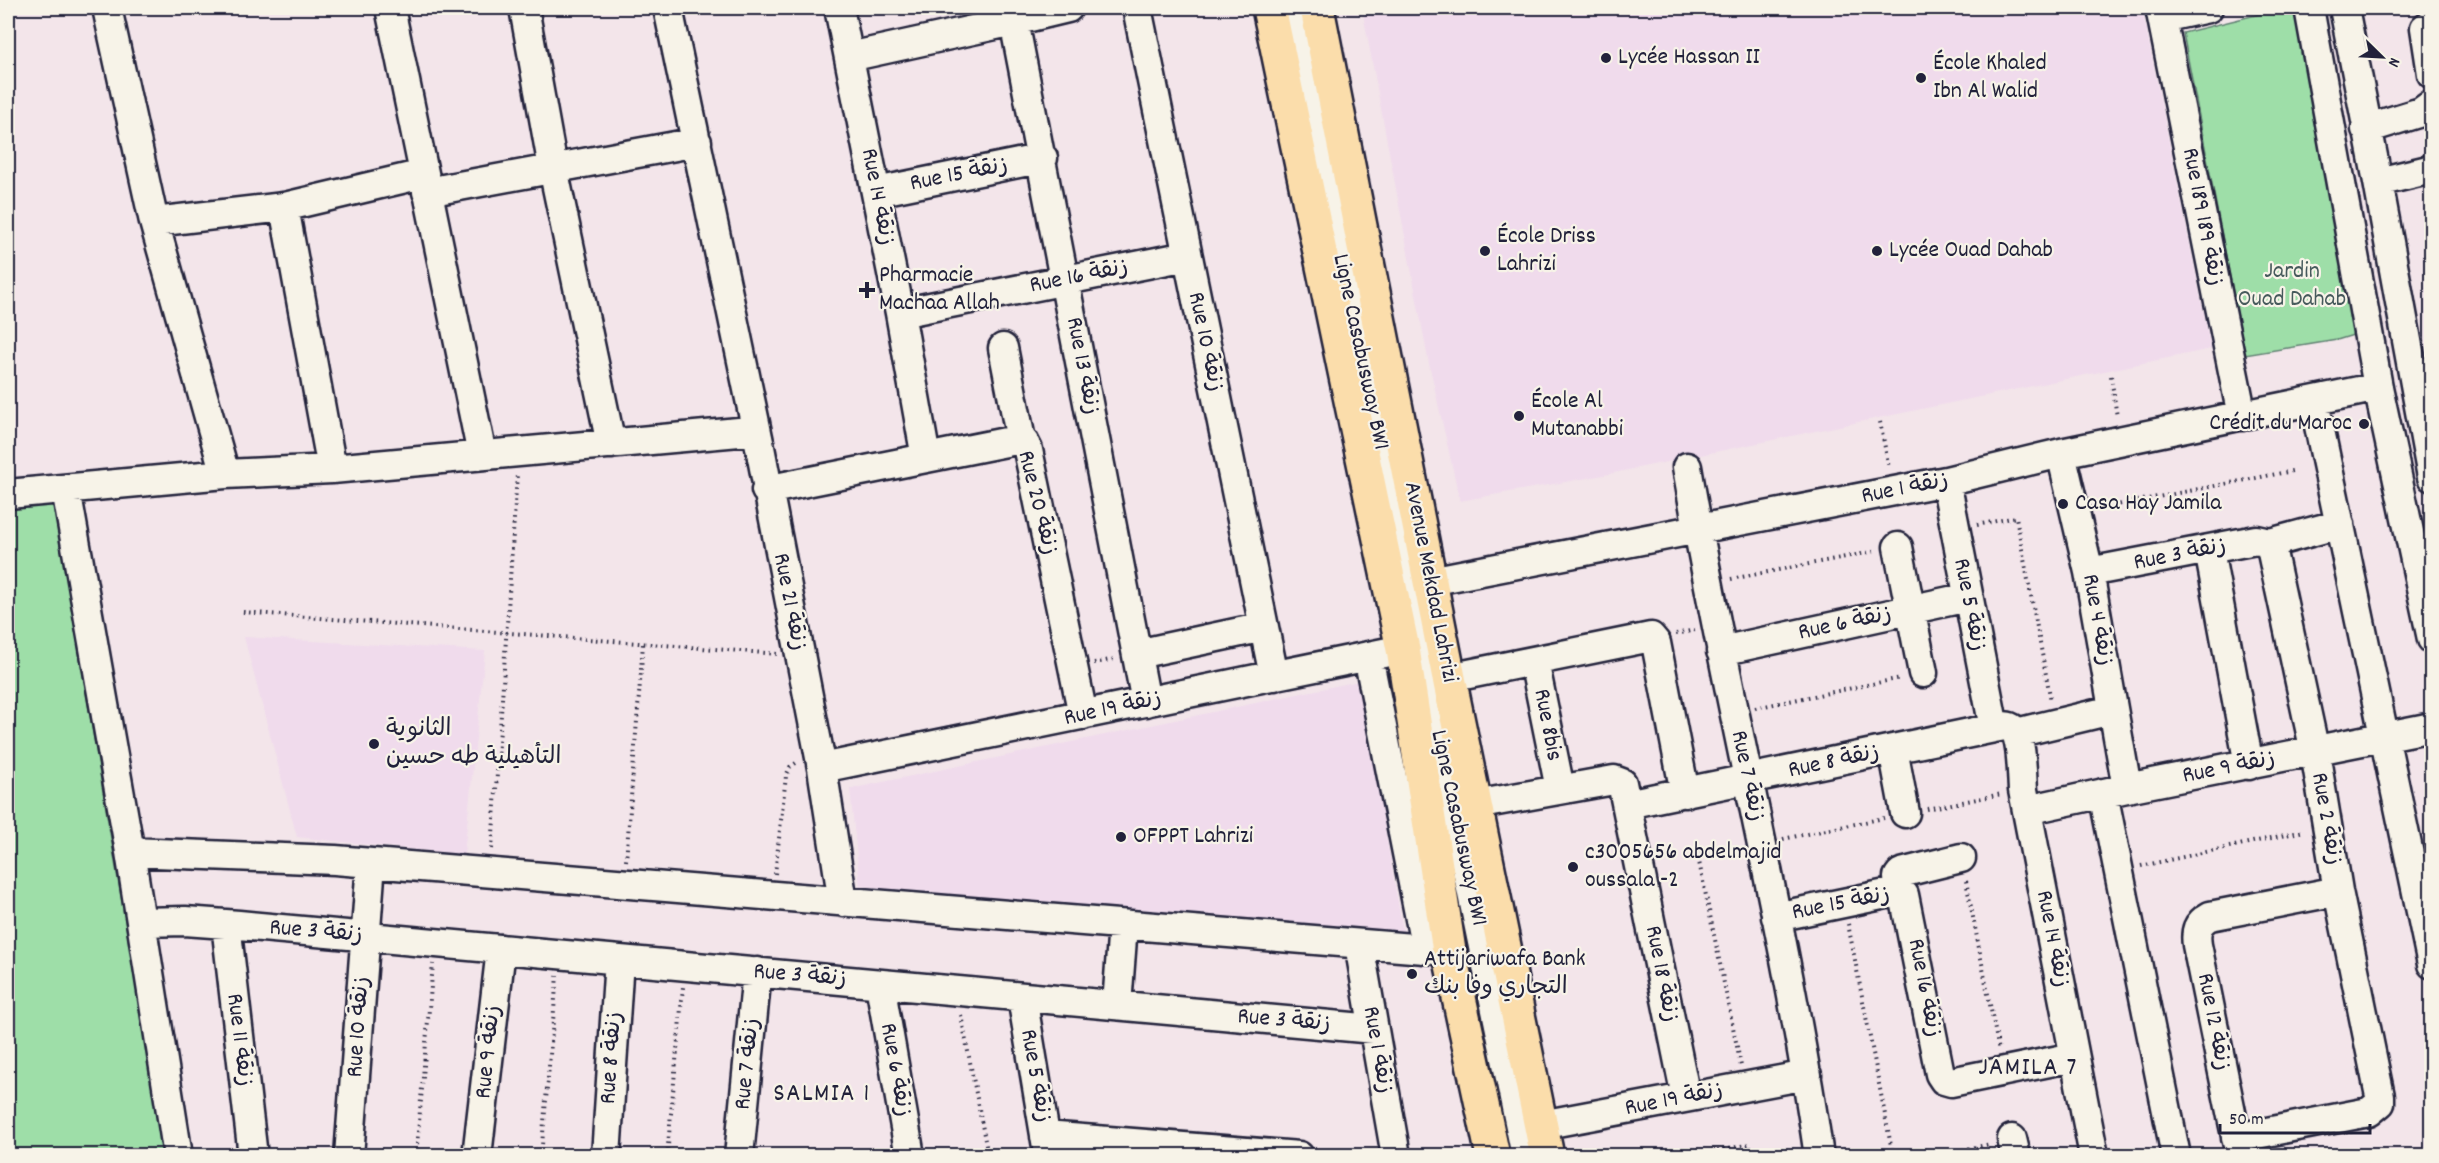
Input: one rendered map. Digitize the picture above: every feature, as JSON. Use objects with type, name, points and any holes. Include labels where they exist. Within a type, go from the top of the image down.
[{"type":"main road","name":"Avenue Mekdad Lahrizi","points":[[1269,8],[1403,650],[1437,950],[1493,1155]]},
{"type":"main road","name":"Avenue Mekdad Lahrizi","points":[[1317,8],[1449,678],[1544,1140]]},
{"type":"street","points":[[107,8],[154,222],[225,474]]},
{"type":"street","points":[[390,8],[482,455]]},
{"type":"street","points":[[524,8],[553,168],[611,444]]},
{"type":"street","name":"Rue 21 زنقة","points":[[668,8],[757,436],[821,764],[843,902]]},
{"type":"street","name":"Rue 14 زنقة","points":[[839,8],[900,313],[926,458]]},
{"type":"street","points":[[849,57],[1016,26],[1068,8]]},
{"type":"street","name":"Rue 10 زنقة","points":[[1137,8],[1274,676]]},
{"type":"street","name":"Ligne Casabusway BW1","points":[[1279,8],[1513,1155]]},
{"type":"street","name":"Ligne Casabusway BW1","points":[[1290,8],[1526,1155]]},
{"type":"street","name":"Rue 189 زنقة 189","points":[[2208,8],[2161,13],[2242,416]]},
{"type":"street","points":[[2309,8],[2379,387],[2432,639]]},
{"type":"street","points":[[2344,8],[2432,477]]},
{"type":"street","points":[[2432,22],[2425,28],[2432,74]]},
{"type":"street","name":"Rue 13 زنقة","points":[[1016,26],[1146,702]]},
{"type":"street","points":[[2366,129],[2421,112],[2432,104]]},
{"type":"street","points":[[154,222],[284,207],[425,183],[553,168],[697,142]]},
{"type":"street","name":"Rue 15 زنقة","points":[[876,192],[1043,158]]},
{"type":"street","points":[[2378,182],[2432,169]]},
{"type":"street","points":[[284,207],[332,469]]},
{"type":"street","name":"Rue 16 زنقة","points":[[900,313],[1187,256]]},
{"type":"street","points":[[1003,348],[1021,440]]},
{"type":"street","name":"Rue 1 زنقة","points":[[1430,581],[1946,481],[2061,453],[2379,387]]},
{"type":"street","points":[[2313,402],[2386,738],[2432,964]]},
{"type":"street","points":[[8,494],[225,474],[332,469],[750,431],[757,436]]},
{"type":"street","name":"Rue 20 زنقة","points":[[766,490],[1021,440],[1028,450],[1083,715]]},
{"type":"street","name":"Rue 4 زنقة","points":[[2061,453],[2090,572],[2112,710],[2119,871],[2176,1155]]},
{"type":"street","name":"Rue 7 زنقة","points":[[1687,467],[1708,584],[1807,1075],[1819,1155]]},
{"type":"street","name":"Rue 5 زنقة","points":[[1946,481],[1968,597],[2006,729]]},
{"type":"street","points":[[2401,493],[2432,483]]},
{"type":"street","points":[[66,489],[130,852],[178,1155]]},
{"type":"street","name":"Rue 3 زنقة","points":[[2090,572],[2256,540],[2270,543],[2340,524]]},
{"type":"street","name":"Rue 2 زنقة","points":[[2238,1146],[2369,1112],[2380,1103],[2338,891],[2314,752],[2270,543]]},
{"type":"street","points":[[1898,547],[1923,673]]},
{"type":"street","points":[[2209,550],[2249,765]]},
{"type":"street","name":"Rue 6 زنقة","points":[[1719,638],[1910,610],[1968,597]]},
{"type":"street","points":[[1137,654],[1264,627]]},
{"type":"street","points":[[1449,678],[1648,637],[1653,639],[1685,793]]},
{"type":"street","name":"Rue 19 زنقة","points":[[821,764],[1083,715],[1403,650]]},
{"type":"street","points":[[130,852],[371,863],[1437,950],[1368,656]]},
{"type":"street","name":"Rue 8bis","points":[[1534,661],[1560,789]]},
{"type":"street","name":"Rue 8 زنقة","points":[[1475,805],[1614,780],[1624,793],[1685,793],[1893,749],[2006,729],[2056,725],[2112,710]]},
{"type":"street","name":"Rue 9 زنقة","points":[[2027,810],[2115,790],[2386,738],[2432,727]]},
{"type":"street","name":"Rue 14 زنقة","points":[[2006,729],[2027,810],[2094,1155]]},
{"type":"street","points":[[1893,749],[1905,813]]},
{"type":"street","name":"Rue 18 زنقة","points":[[1624,793],[1686,1098]]},
{"type":"street","points":[[1902,894],[1898,877],[1901,873],[1961,858]]},
{"type":"street","name":"Rue 10 زنقة","points":[[349,1155],[371,863]]},
{"type":"street","name":"Rue 12 زنقة","points":[[2238,1146],[2196,934],[2199,925],[2210,916],[2338,891]]},
{"type":"street","name":"Rue 16 زنقة","points":[[1902,894],[1940,1074],[1944,1080],[1951,1082],[2003,1072]]},
{"type":"street","name":"Rue 15 زنقة","points":[[1776,916],[1902,894]]},
{"type":"street","name":"Rue 3 زنقة","points":[[141,922],[185,921],[365,936],[1374,1029]]},
{"type":"street","name":"Rue 11 زنقة","points":[[226,924],[253,1155]]},
{"type":"street","points":[[1117,1005],[1123,925]]},
{"type":"street","name":"Rue 1 زنقة","points":[[1359,944],[1396,1155]]},
{"type":"street","name":"Rue 9 زنقة","points":[[477,1155],[501,949]]},
{"type":"street","name":"Rue 8 زنقة","points":[[606,1155],[619,960]]},
{"type":"street","name":"Rue 7 زنقة","points":[[740,1155],[757,972]]},
{"type":"street","name":"Rue 6 زنقة","points":[[880,984],[910,1155]]},
{"type":"street","name":"Rue 5 زنقة","points":[[1022,997],[1047,1145]]},
{"type":"street","points":[[2003,1072],[2074,1057]]},
{"type":"street","name":"Rue 19 زنقة","points":[[1544,1140],[1686,1098],[1807,1075]]},
{"type":"street","points":[[1047,1145],[1299,1155]]},
{"type":"path","points":[[2111,376],[2121,440]]},
{"type":"path","points":[[1880,422],[1893,491]]},
{"type":"path","points":[[490,873],[519,452]]},
{"type":"path","points":[[2075,513],[2292,471]]},
{"type":"path","points":[[1955,529],[2016,517],[2056,725]]},
{"type":"path","points":[[1708,584],[1898,547]]},
{"type":"path","points":[[243,612],[799,656]]},
{"type":"path","points":[[1653,639],[1719,638]]},
{"type":"path","points":[[625,884],[643,644]]},
{"type":"path","points":[[1073,667],[1137,654]]},
{"type":"path","points":[[1734,712],[1923,673]]},
{"type":"path","points":[[773,896],[786,776],[790,767],[797,762],[821,764]]},
{"type":"path","points":[[2119,871],[2328,826]]},
{"type":"path","points":[[1697,852],[1745,1087]]},
{"type":"path","points":[[1961,858],[2003,1072]]},
{"type":"path","points":[[1844,903],[1893,1155]]},
{"type":"path","points":[[416,1155],[435,943]]},
{"type":"path","points":[[541,1155],[559,954]]},
{"type":"path","points":[[668,1155],[685,966]]},
{"type":"path","points":[[957,991],[988,1155]]},
{"type":"path","points":[[1694,1155],[1750,1144],[1752,1155]]},
{"type":"path","points":[[1933,1155],[2014,1147]]},
{"type":"shaded area","points":[[1362,8],[2142,8],[2211,349],[1609,474],[1460,501],[1428,359]]},
{"type":"shaded area","name":"الثانوية التأهيلية طه حسين","points":[[244,637],[485,651],[464,855],[297,837]]},
{"type":"shaded area","name":"OFPPT Lahrizi","points":[[1359,681],[1403,931],[1311,929],[860,886],[850,789]]},
{"type":"green space","name":"Jardin Ouad Dahab","points":[[2284,8],[2298,8],[2363,332],[2337,340],[2245,355],[2183,33]]},
{"type":"green space","points":[[53,498],[165,1155],[8,1155],[8,503]]},
{"type":"place","name":"Lycée Hassan II","points":[[1606,58]]},
{"type":"place","name":"École Khaled Ibn Al Walid","points":[[1921,78]]},
{"type":"place","name":"École Driss Lahrizi","points":[[1485,251]]},
{"type":"place","name":"Lycée Ouad Dahab","points":[[1877,251]]},
{"type":"place","name":"Pharmacie Machaa Allah","points":[[867,290]]},
{"type":"place","name":"École Al Mutanabbi","points":[[1519,416]]},
{"type":"place","name":"Crédit du Maroc","points":[[2364,424]]},
{"type":"place","name":"Casa Hay Jamila","points":[[2063,504]]},
{"type":"place","name":"الثانوية التأهيلية طه حسين","points":[[374,744]]},
{"type":"place","name":"OFPPT Lahrizi","points":[[1121,837]]},
{"type":"place","name":"c3005656 abdelmajid oussala -2","points":[[1573,867]]},
{"type":"place","name":"Attijariwafa Bank التجاري وفا بنك","points":[[1412,974]]},
{"type":"district","name":"JAMILA 7","points":[[2028,1068]]},
{"type":"district","name":"SALMIA 1","points":[[822,1094]]}]
